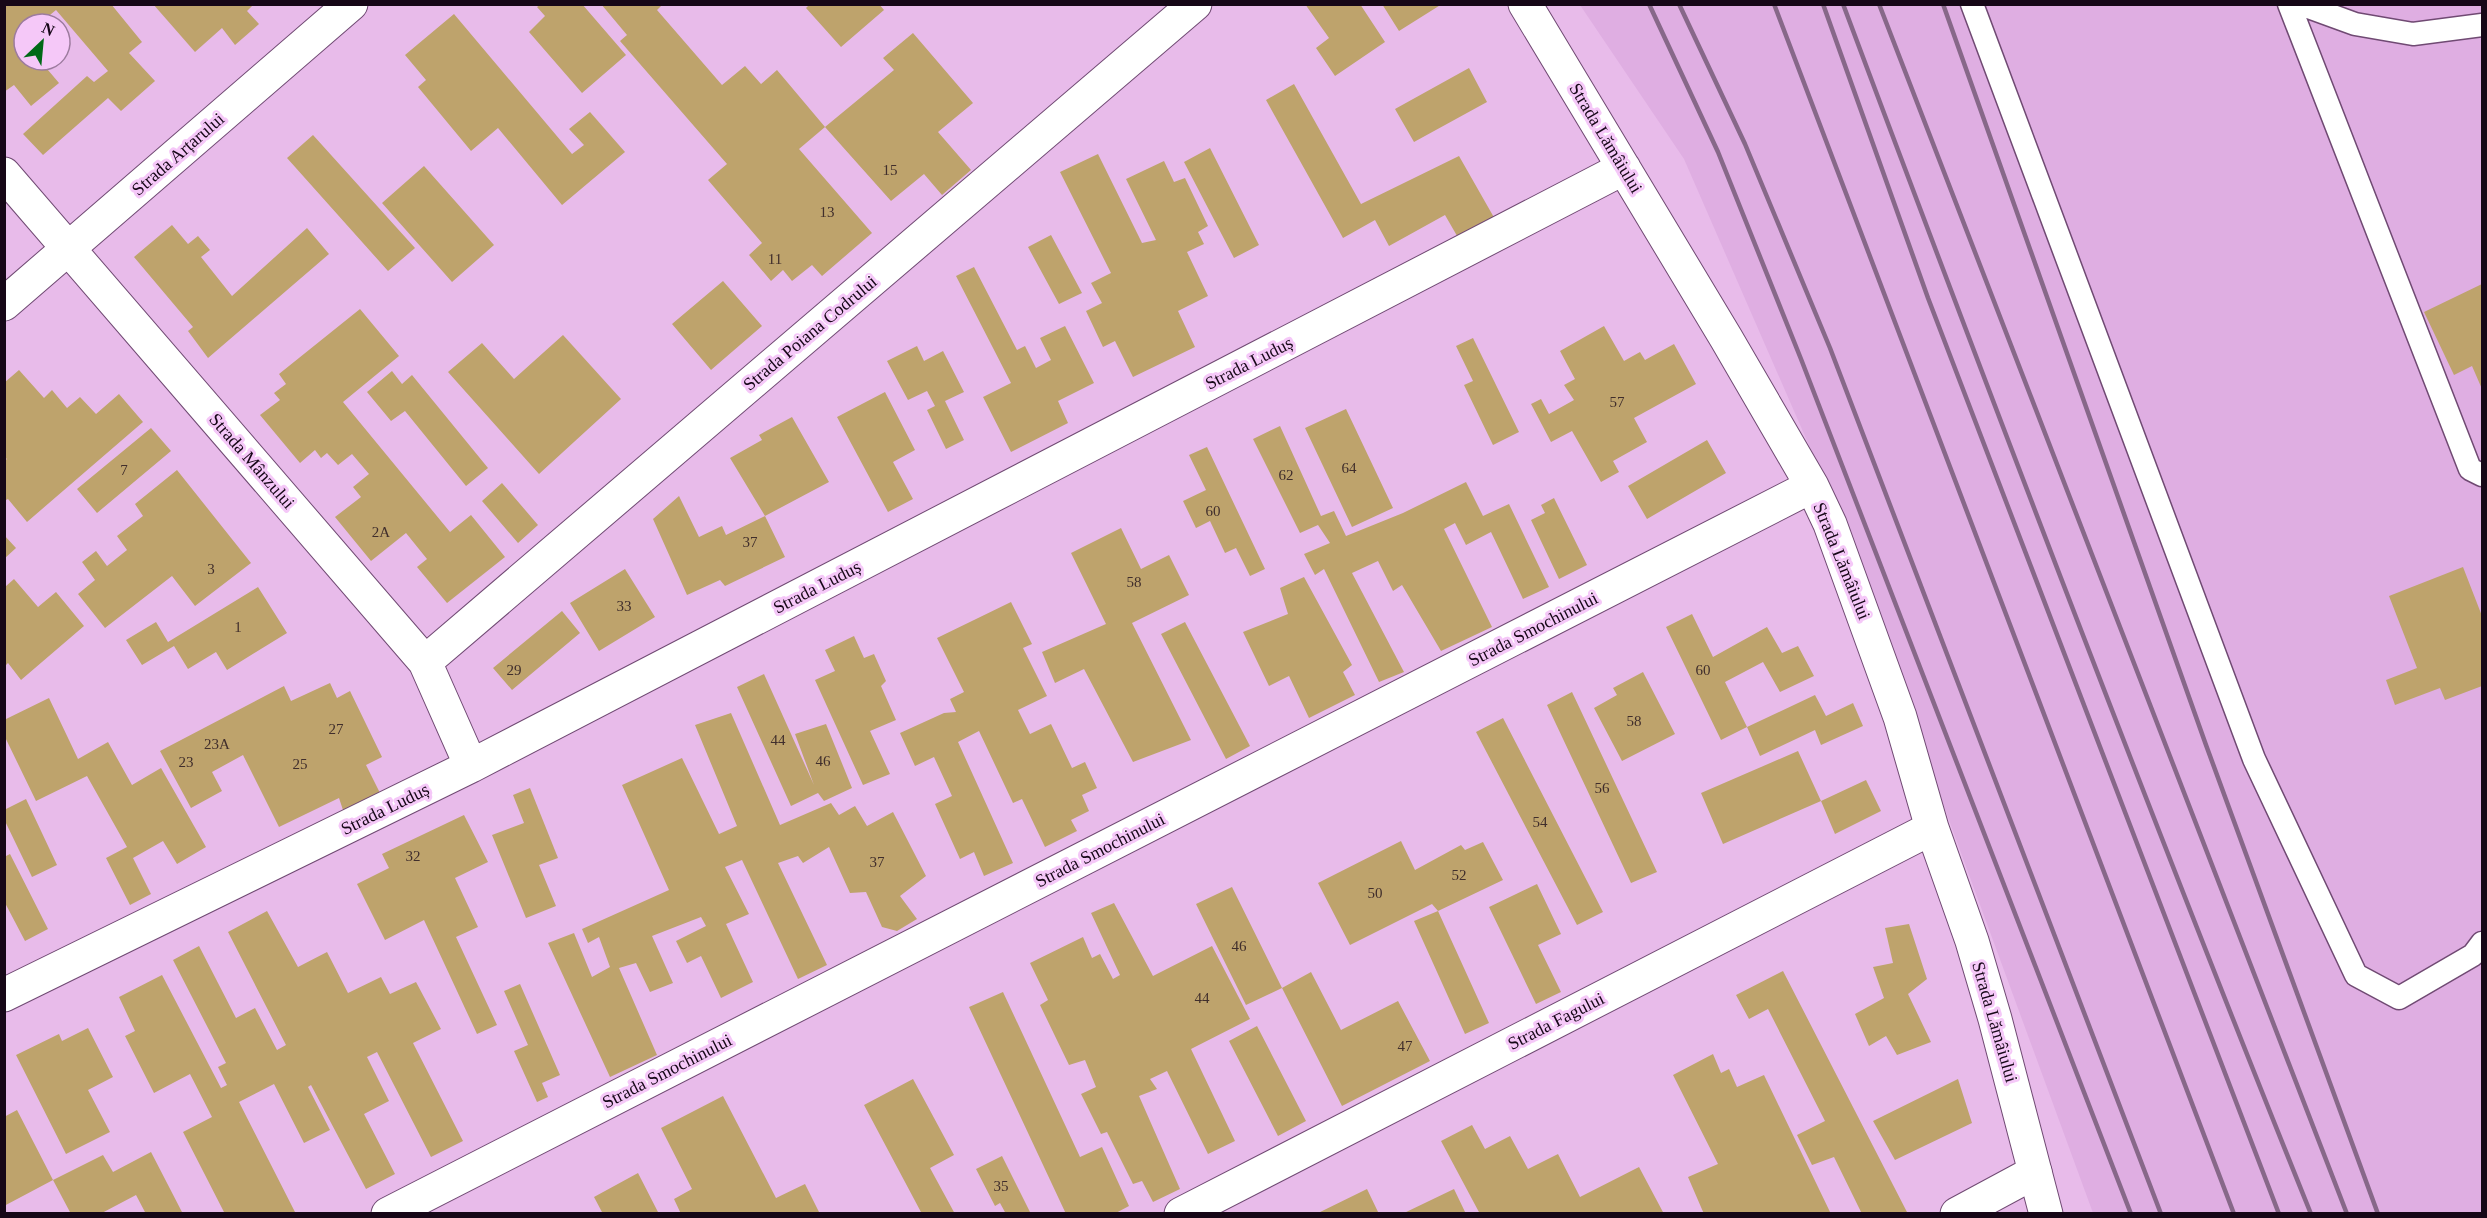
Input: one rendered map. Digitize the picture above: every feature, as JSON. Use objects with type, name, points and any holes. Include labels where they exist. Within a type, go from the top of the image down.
[{"type":"street","name":"Strada Arțarului","points":[[4,304],[351,4]]},
{"type":"street","name":"Strada Poiana Codrului","points":[[424,662],[1195,4]]},
{"type":"street","name":"Strada Lămâiului","points":[[1525,4],[1812,486],[1830,524],[1900,717],[1932,828],[1992,1008],[2046,1214]]},
{"type":"street","name":"Strada Luduș","points":[[4,995],[471,766],[1624,168]]},
{"type":"street","name":"Strada Mânzului","points":[[4,174],[424,662],[471,766]]},
{"type":"street","name":"Strada Smochinului","points":[[388,1214],[1812,486]]},
{"type":"street","name":"Strada Fagului","points":[[1181,1214],[1932,828]]},
{"type":"street","points":[[1957,1214],[2036,1172]]},
{"type":"lane","points":[[1972,4],[2254,759],[2356,975],[2399,998],[2474,955],[2482,943]]},
{"type":"lane","points":[[2289,4],[2470,470],[2482,474]]},
{"type":"lane","points":[[2300,4],[2355,24],[2414,34],[2482,25]]},
{"type":"shaded area","points":[[1580,5],[2482,5],[2482,1213],[2093,1213],[1825,482],[1684,159]]},
{"type":"building","points":[[4,4],[111,4],[142,42],[129,53],[155,81],[121,111],[108,98],[43,155],[23,134],[87,76],[94,82],[108,71],[72,29],[72,12],[56,10],[54,12],[12,12],[12,72],[50,72],[59,83],[31,106],[14,85],[4,92]]},
{"type":"building","points":[[153,4],[254,4],[247,11],[259,24],[235,45],[222,28],[195,52]]},
{"type":"building","points":[[541,4],[582,4],[626,55],[582,93],[529,32],[545,16],[537,7]]},
{"type":"building","points":[[601,4],[663,4],[657,10],[722,85],[745,66],[761,84],[777,70],[825,127],[799,149],[872,233],[822,276],[812,265],[792,281],[783,270],[771,281],[749,255],[762,243],[708,180],[727,164],[620,41],[627,35]]},
{"type":"building","points":[[810,4],[879,4],[884,10],[841,47],[806,8]]},
{"type":"building","points":[[1305,4],[1360,4],[1385,42],[1335,76],[1316,48],[1329,38]]},
{"type":"building","points":[[1382,4],[1442,4],[1399,31]]},
{"type":"building","points":[[454,14],[572,154],[584,145],[569,129],[590,112],[625,152],[562,205],[498,128],[471,151],[418,87],[426,80],[405,55]]},
{"type":"building","points":[[913,33],[973,103],[938,132],[971,170],[942,195],[924,174],[891,201],[825,127],[894,70],[883,58]]},
{"type":"building","points":[[1469,68],[1487,102],[1414,142],[1395,109]]},
{"type":"building","points":[[1294,84],[1361,204],[1459,156],[1496,221],[1460,241],[1445,215],[1389,246],[1375,220],[1343,238],[1266,100]]},
{"type":"building","points":[[313,135],[415,248],[388,271],[287,158]]},
{"type":"building","points":[[1210,148],[1259,245],[1234,258],[1184,162]]},
{"type":"building","points":[[1098,154],[1142,243],[1156,240],[1126,179],[1164,161],[1174,182],[1185,178],[1208,226],[1198,232],[1204,244],[1187,252],[1208,296],[1178,311],[1195,347],[1133,377],[1115,341],[1103,347],[1086,311],[1102,303],[1091,283],[1111,273],[1060,172]]},
{"type":"building","points":[[424,166],[494,245],[452,282],[382,203]]},
{"type":"building","points":[[172,225],[188,244],[198,236],[210,250],[201,257],[232,296],[307,228],[329,254],[208,358],[188,331],[193,327],[134,257]]},
{"type":"building","points":[[1051,235],[1082,293],[1059,304],[1028,247]]},
{"type":"building","points":[[974,267],[1017,350],[1025,346],[1036,368],[1051,360],[1040,338],[1065,326],[1094,383],[1058,401],[1068,423],[1011,452],[983,397],[1011,383],[956,276]]},
{"type":"building","points":[[723,281],[762,326],[711,370],[672,324]]},
{"type":"building","points":[[2482,284],[2482,389],[2472,366],[2454,375],[2424,312]]},
{"type":"building","points":[[360,309],[399,356],[343,402],[450,532],[471,515],[505,557],[447,603],[417,567],[427,559],[406,533],[371,561],[335,517],[361,497],[353,487],[369,474],[352,454],[338,465],[327,453],[321,458],[315,450],[300,463],[260,415],[280,400],[274,393],[286,384],[279,374]]},
{"type":"building","points":[[1604,326],[1624,361],[1640,352],[1645,360],[1674,344],[1696,384],[1634,418],[1647,442],[1613,461],[1619,472],[1601,482],[1572,431],[1551,442],[1531,404],[1541,399],[1549,414],[1574,400],[1564,385],[1575,379],[1560,351]]},
{"type":"building","points":[[563,335],[621,399],[539,474],[448,372],[482,343],[514,379]]},
{"type":"building","points":[[1473,338],[1519,432],[1493,445],[1464,385],[1473,381],[1456,346]]},
{"type":"building","points":[[917,346],[924,361],[943,351],[964,392],[945,401],[964,440],[946,449],[927,410],[935,406],[927,391],[908,400],[887,361]]},
{"type":"building","points":[[19,370],[44,398],[52,390],[67,408],[80,397],[96,414],[119,394],[143,422],[27,522],[8,499],[4,501],[4,461],[7,459],[4,457],[4,383]]},
{"type":"building","points":[[392,371],[402,384],[412,375],[488,468],[466,486],[405,411],[391,421],[367,392]]},
{"type":"building","points":[[885,392],[915,450],[893,462],[913,499],[888,512],[837,417]]},
{"type":"building","points":[[1346,409],[1393,508],[1352,527],[1305,428]]},
{"type":"building","points":[[792,417],[829,482],[765,516],[730,458],[762,440],[759,435]]},
{"type":"building","points":[[1280,426],[1321,516],[1334,511],[1346,536],[1403,513],[1466,482],[1483,516],[1509,504],[1549,587],[1523,599],[1491,532],[1466,545],[1455,523],[1444,529],[1492,627],[1441,651],[1402,585],[1393,591],[1378,561],[1352,573],[1404,672],[1379,682],[1324,569],[1315,575],[1304,554],[1330,543],[1318,525],[1300,533],[1253,439]]},
{"type":"building","points":[[151,428],[171,451],[97,513],[77,489]]},
{"type":"building","points":[[1707,440],[1726,473],[1647,519],[1628,486]]},
{"type":"building","points":[[1207,447],[1265,569],[1250,576],[1236,548],[1225,553],[1210,521],[1196,528],[1183,501],[1206,490],[1189,455]]},
{"type":"building","points":[[177,470],[251,563],[195,606],[172,576],[105,628],[78,594],[95,580],[82,562],[96,551],[107,566],[127,550],[117,536],[143,516],[135,504]]},
{"type":"building","points":[[502,483],[538,525],[518,543],[482,501]]},
{"type":"building","points":[[679,496],[699,537],[722,526],[726,535],[765,516],[785,557],[725,586],[720,580],[687,595],[653,519]]},
{"type":"building","points":[[1554,498],[1587,565],[1559,579],[1531,520],[1545,513],[1541,505]]},
{"type":"building","points":[[1121,528],[1141,569],[1169,555],[1189,595],[1132,623],[1191,740],[1133,762],[1084,669],[1055,683],[1042,652],[1106,624],[1071,553]]},
{"type":"building","points":[[4,535],[16,548],[4,559]]},
{"type":"building","points":[[2463,567],[2482,616],[2482,686],[2445,700],[2440,688],[2395,705],[2386,680],[2417,668],[2389,596]]},
{"type":"building","points":[[625,569],[655,617],[599,651],[570,603]]},
{"type":"building","points":[[1304,577],[1352,665],[1343,672],[1355,695],[1309,718],[1289,676],[1269,686],[1243,632],[1288,614],[1280,588]]},
{"type":"building","points":[[14,579],[38,607],[56,592],[84,626],[21,680],[8,663],[5,666],[5,587]]},
{"type":"building","points":[[258,587],[287,633],[227,670],[216,652],[188,669],[174,646],[142,665],[126,640],[156,622],[168,642]]},
{"type":"building","points":[[1011,602],[1032,644],[1023,648],[1047,696],[1018,710],[1030,734],[1051,724],[1072,768],[1085,762],[1097,788],[1082,795],[1089,811],[1071,820],[1077,831],[1045,847],[1022,799],[1013,803],[979,731],[958,742],[1013,863],[984,876],[974,852],[960,859],[935,804],[952,796],[934,757],[915,766],[900,733],[944,713],[956,712],[950,699],[964,692],[937,638]]},
{"type":"building","points":[[562,611],[580,633],[512,690],[493,668]]},
{"type":"building","points":[[1692,614],[1713,657],[1767,627],[1782,653],[1798,646],[1814,676],[1780,692],[1763,662],[1725,682],[1747,727],[1721,740],[1666,627]]},
{"type":"building","points":[[1185,622],[1250,746],[1226,759],[1161,634]]},
{"type":"building","points":[[854,636],[864,658],[874,654],[886,681],[881,686],[896,720],[870,731],[890,774],[863,785],[815,680],[835,671],[825,650]]},
{"type":"building","points":[[1643,672],[1675,734],[1622,761],[1594,708],[1617,695],[1613,688]]},
{"type":"building","points":[[764,674],[814,785],[795,734],[826,724],[852,788],[824,801],[818,793],[791,806],[737,687]]},
{"type":"building","points":[[330,683],[337,698],[350,691],[382,757],[366,765],[380,793],[343,810],[339,798],[279,827],[243,755],[212,772],[222,791],[191,808],[160,751],[284,686],[291,701]]},
{"type":"building","points":[[1572,692],[1657,872],[1631,883],[1547,705]]},
{"type":"building","points":[[1815,695],[1826,716],[1853,703],[1863,726],[1821,745],[1815,730],[1760,756],[1747,727]]},
{"type":"building","points":[[49,698],[78,759],[108,742],[132,785],[161,768],[206,847],[177,864],[163,841],[133,858],[151,894],[130,905],[106,858],[127,847],[87,776],[36,801],[4,735],[4,720]]},
{"type":"building","points":[[731,713],[780,825],[831,803],[839,815],[855,806],[867,826],[893,812],[926,876],[900,896],[917,919],[897,931],[882,927],[866,892],[850,893],[829,847],[803,863],[798,856],[778,863],[827,965],[798,979],[742,860],[725,867],[749,914],[726,924],[753,982],[721,998],[701,956],[687,963],[676,941],[706,926],[701,917],[652,936],[673,983],[650,992],[636,963],[619,968],[657,1055],[610,1077],[548,943],[574,933],[592,977],[610,967],[599,937],[588,943],[582,929],[669,890],[622,785],[682,758],[719,834],[737,826],[695,725]]},
{"type":"building","points":[[1503,718],[1603,912],[1577,925],[1476,732]]},
{"type":"building","points":[[1798,751],[1821,801],[1723,844],[1701,793]]},
{"type":"building","points":[[1866,780],[1881,811],[1835,834],[1821,801]]},
{"type":"building","points":[[530,788],[558,858],[539,865],[556,906],[526,918],[492,835],[524,823],[513,795]]},
{"type":"building","points":[[26,799],[57,865],[32,877],[4,819],[4,810]]},
{"type":"building","points":[[464,815],[488,862],[455,878],[478,927],[456,937],[497,1025],[477,1034],[424,920],[385,940],[357,884],[389,868],[382,854]]},
{"type":"building","points":[[1401,841],[1415,870],[1461,845],[1465,850],[1483,842],[1503,880],[1438,911],[1432,904],[1350,945],[1318,883]]},
{"type":"building","points":[[10,854],[48,929],[25,941],[4,901],[4,857]]},
{"type":"building","points":[[1537,884],[1561,934],[1538,945],[1561,992],[1536,1004],[1489,907]]},
{"type":"building","points":[[1232,887],[1282,988],[1246,1005],[1196,904]]},
{"type":"building","points":[[1114,903],[1153,976],[1212,946],[1250,1019],[1191,1049],[1235,1141],[1208,1154],[1167,1071],[1150,1079],[1157,1089],[1139,1096],[1180,1189],[1153,1202],[1142,1181],[1133,1184],[1107,1132],[1101,1134],[1081,1094],[1096,1087],[1085,1060],[1069,1065],[1040,1005],[1048,1000],[1030,963],[1083,937],[1092,958],[1100,954],[1113,979],[1120,975],[1091,913]]},
{"type":"building","points":[[267,911],[298,967],[327,952],[348,993],[381,977],[390,994],[416,982],[441,1029],[413,1043],[463,1141],[431,1157],[377,1052],[367,1057],[389,1101],[364,1114],[395,1174],[366,1189],[311,1085],[308,1087],[330,1130],[304,1143],[274,1084],[239,1102],[296,1214],[225,1214],[183,1132],[212,1117],[190,1074],[154,1093],[125,1036],[135,1031],[119,997],[162,975],[221,1088],[227,1085],[218,1067],[226,1063],[173,960],[199,946],[236,1018],[255,1008],[277,1050],[286,1045],[228,932]]},
{"type":"building","points":[[1438,911],[1489,1023],[1465,1034],[1414,921]]},
{"type":"building","points":[[1909,924],[1927,979],[1908,994],[1931,1042],[1897,1055],[1886,1036],[1869,1046],[1855,1014],[1884,998],[1873,967],[1893,963],[1885,928]]},
{"type":"building","points":[[1783,971],[1908,1214],[1862,1214],[1834,1157],[1812,1165],[1797,1135],[1825,1121],[1768,1009],[1749,1019],[1736,995]]},
{"type":"building","points":[[1311,972],[1341,1030],[1398,1001],[1430,1061],[1342,1106],[1282,988]]},
{"type":"building","points":[[520,984],[560,1075],[542,1083],[548,1097],[537,1102],[514,1051],[528,1045],[504,991]]},
{"type":"building","points":[[1003,992],[1080,1157],[1102,1147],[1129,1206],[1114,1214],[1066,1214],[969,1007]]},
{"type":"building","points":[[1257,1026],[1306,1121],[1278,1136],[1229,1041]]},
{"type":"building","points":[[88,1028],[113,1077],[88,1090],[110,1132],[66,1154],[16,1055],[59,1034],[62,1041]]},
{"type":"building","points":[[1713,1054],[1721,1073],[1729,1069],[1737,1087],[1764,1075],[1831,1214],[1704,1214],[1688,1177],[1718,1164],[1673,1075]]},
{"type":"building","points":[[913,1079],[954,1155],[930,1168],[955,1214],[922,1214],[864,1105]]},
{"type":"building","points":[[1958,1079],[1972,1123],[1895,1160],[1873,1121]]},
{"type":"building","points":[[723,1096],[776,1198],[805,1184],[820,1214],[681,1214],[674,1199],[692,1189],[661,1128]]},
{"type":"building","points":[[17,1110],[53,1180],[4,1206],[4,1117]]},
{"type":"building","points":[[1472,1125],[1485,1149],[1510,1136],[1528,1169],[1558,1154],[1580,1197],[1639,1167],[1664,1214],[1480,1214],[1441,1141]]},
{"type":"building","points":[[151,1152],[183,1214],[146,1214],[136,1195],[100,1214],[71,1214],[53,1180],[103,1155],[113,1172]]},
{"type":"building","points":[[1002,1156],[1031,1214],[1006,1214],[1000,1203],[995,1206],[976,1169]]},
{"type":"building","points":[[638,1173],[659,1214],[603,1214],[594,1197]]},
{"type":"building","points":[[1367,1189],[1379,1214],[1316,1214]]},
{"type":"building","points":[[1454,1189],[1466,1214],[1402,1214]]},
{"type":"railway","points":[[1649,4],[1718,152],[1801,359],[2131,1214]]},
{"type":"railway","points":[[1679,4],[1745,144],[1830,348],[2161,1214]]},
{"type":"railway","points":[[1774,4],[2234,1214]]},
{"type":"railway","points":[[1823,4],[1928,298],[2279,1214]]},
{"type":"railway","points":[[1843,4],[2073,610],[2311,1214]]},
{"type":"railway","points":[[1879,4],[2347,1214]]},
{"type":"railway","points":[[1943,4],[2206,745],[2378,1214]]}]
